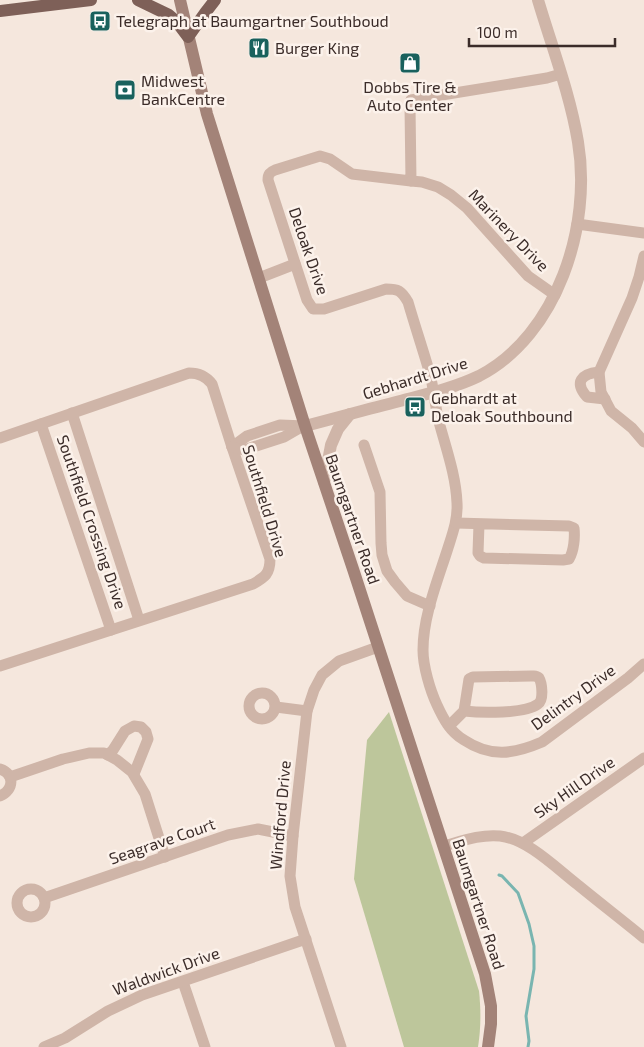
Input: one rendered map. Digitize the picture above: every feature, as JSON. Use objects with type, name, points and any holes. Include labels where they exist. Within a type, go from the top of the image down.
[{"type":"main road","points":[[0,11],[91,0]]},
{"type":"main road","points":[[138,0],[169,15],[188,37],[215,0]]},
{"type":"main road","name":"Baumgartner Road","points":[[180,0],[207,114],[305,426],[485,974],[491,1006],[488,1047]]},
{"type":"street","name":"Gebhardt Drive","points":[[305,426],[434,393],[481,375],[498,365],[525,340],[536,327],[555,295],[568,260],[577,224],[580,202],[578,143],[570,105],[538,0]]},
{"type":"street","points":[[411,181],[411,100],[547,78],[561,74]]},
{"type":"street","name":"Deloak Drive","points":[[411,181],[352,174],[330,159],[320,156],[270,172],[268,180],[307,300],[313,309],[324,310],[332,308],[386,289],[395,289],[403,293],[408,302],[430,374],[438,416],[456,488],[458,505],[456,523],[426,619],[423,650],[433,696],[444,719],[462,739]]},
{"type":"street","name":"Marinery Drive","points":[[411,181],[438,187],[468,208],[528,276],[555,295]]},
{"type":"street","points":[[577,224],[644,233]]},
{"type":"street","points":[[644,256],[632,298],[598,372],[601,392],[611,411],[632,428],[644,442]]},
{"type":"street","points":[[259,278],[295,264]]},
{"type":"street","points":[[598,372],[585,374],[581,379],[580,385],[587,397],[605,399]]},
{"type":"street","name":"Southfield Drive","points":[[0,438],[189,373],[196,373],[208,378],[212,384],[270,559],[270,567],[267,574],[253,584],[0,666]]},
{"type":"street","name":"Southfield Crossing Drive","points":[[72,413],[139,620]]},
{"type":"street","points":[[324,482],[331,445],[338,429],[350,414]]},
{"type":"street","name":"Southfield Crossing Drive","points":[[41,424],[111,630]]},
{"type":"street","points":[[232,447],[247,436],[280,425],[305,426]]},
{"type":"street","points":[[364,445],[380,492],[382,556],[395,582],[407,596],[430,606]]},
{"type":"street","points":[[456,523],[569,526],[574,528],[575,532],[572,555],[569,559],[563,560],[484,558],[478,553],[479,524]]},
{"type":"street","name":"Windford Drive","points":[[341,1047],[295,907],[290,876],[307,711],[314,690],[328,668],[339,661],[378,647]]},
{"type":"street","name":"Delintry Drive","points":[[462,739],[488,752],[508,753],[542,742],[644,664]]},
{"type":"street","points":[[449,726],[464,711],[469,679],[473,677],[531,676],[539,678],[542,692],[541,701],[538,704],[526,709],[509,711],[464,711]]},
{"type":"street","points":[[276,707],[307,711]]},
{"type":"street","points":[[108,755],[114,750],[125,731],[134,726],[141,727],[146,732],[148,740],[134,774]]},
{"type":"street","points":[[10,777],[63,759],[89,753],[104,753],[108,755],[134,774],[145,794],[165,856]]},
{"type":"street","name":"Sky Hill Drive","points":[[523,843],[643,759]]},
{"type":"street","points":[[0,769],[5,771],[10,777],[11,782],[8,791],[0,796]]},
{"type":"street","name":"Seagrave Court","points":[[44,898],[228,835],[258,829],[294,836]]},
{"type":"street","points":[[444,846],[488,836],[501,836],[523,843],[644,938]]},
{"type":"street","name":"Waldwick Drive","points":[[44,1047],[68,1042],[108,1011],[142,995],[306,939]]},
{"type":"street","points":[[183,982],[205,1047]]},
{"type":"green space","points":[[389,712],[479,991],[480,1033],[478,1047],[404,1047],[354,879],[367,740]]},
{"type":"waterway","points":[[499,875],[518,893],[529,924],[534,946],[534,969],[526,1016],[528,1047]]},
{"type":"place","name":"Telegraph at Baumgartner Southboud","points":[[100,21]]},
{"type":"place","name":"Burger King","points":[[259,48]]},
{"type":"place","name":"Dobbs Tire & Auto Center","points":[[410,63]]},
{"type":"place","name":"Midwest BankCentre","points":[[125,90]]},
{"type":"place","name":"Gebhardt at Deloak Southbound","points":[[415,407]]}]
